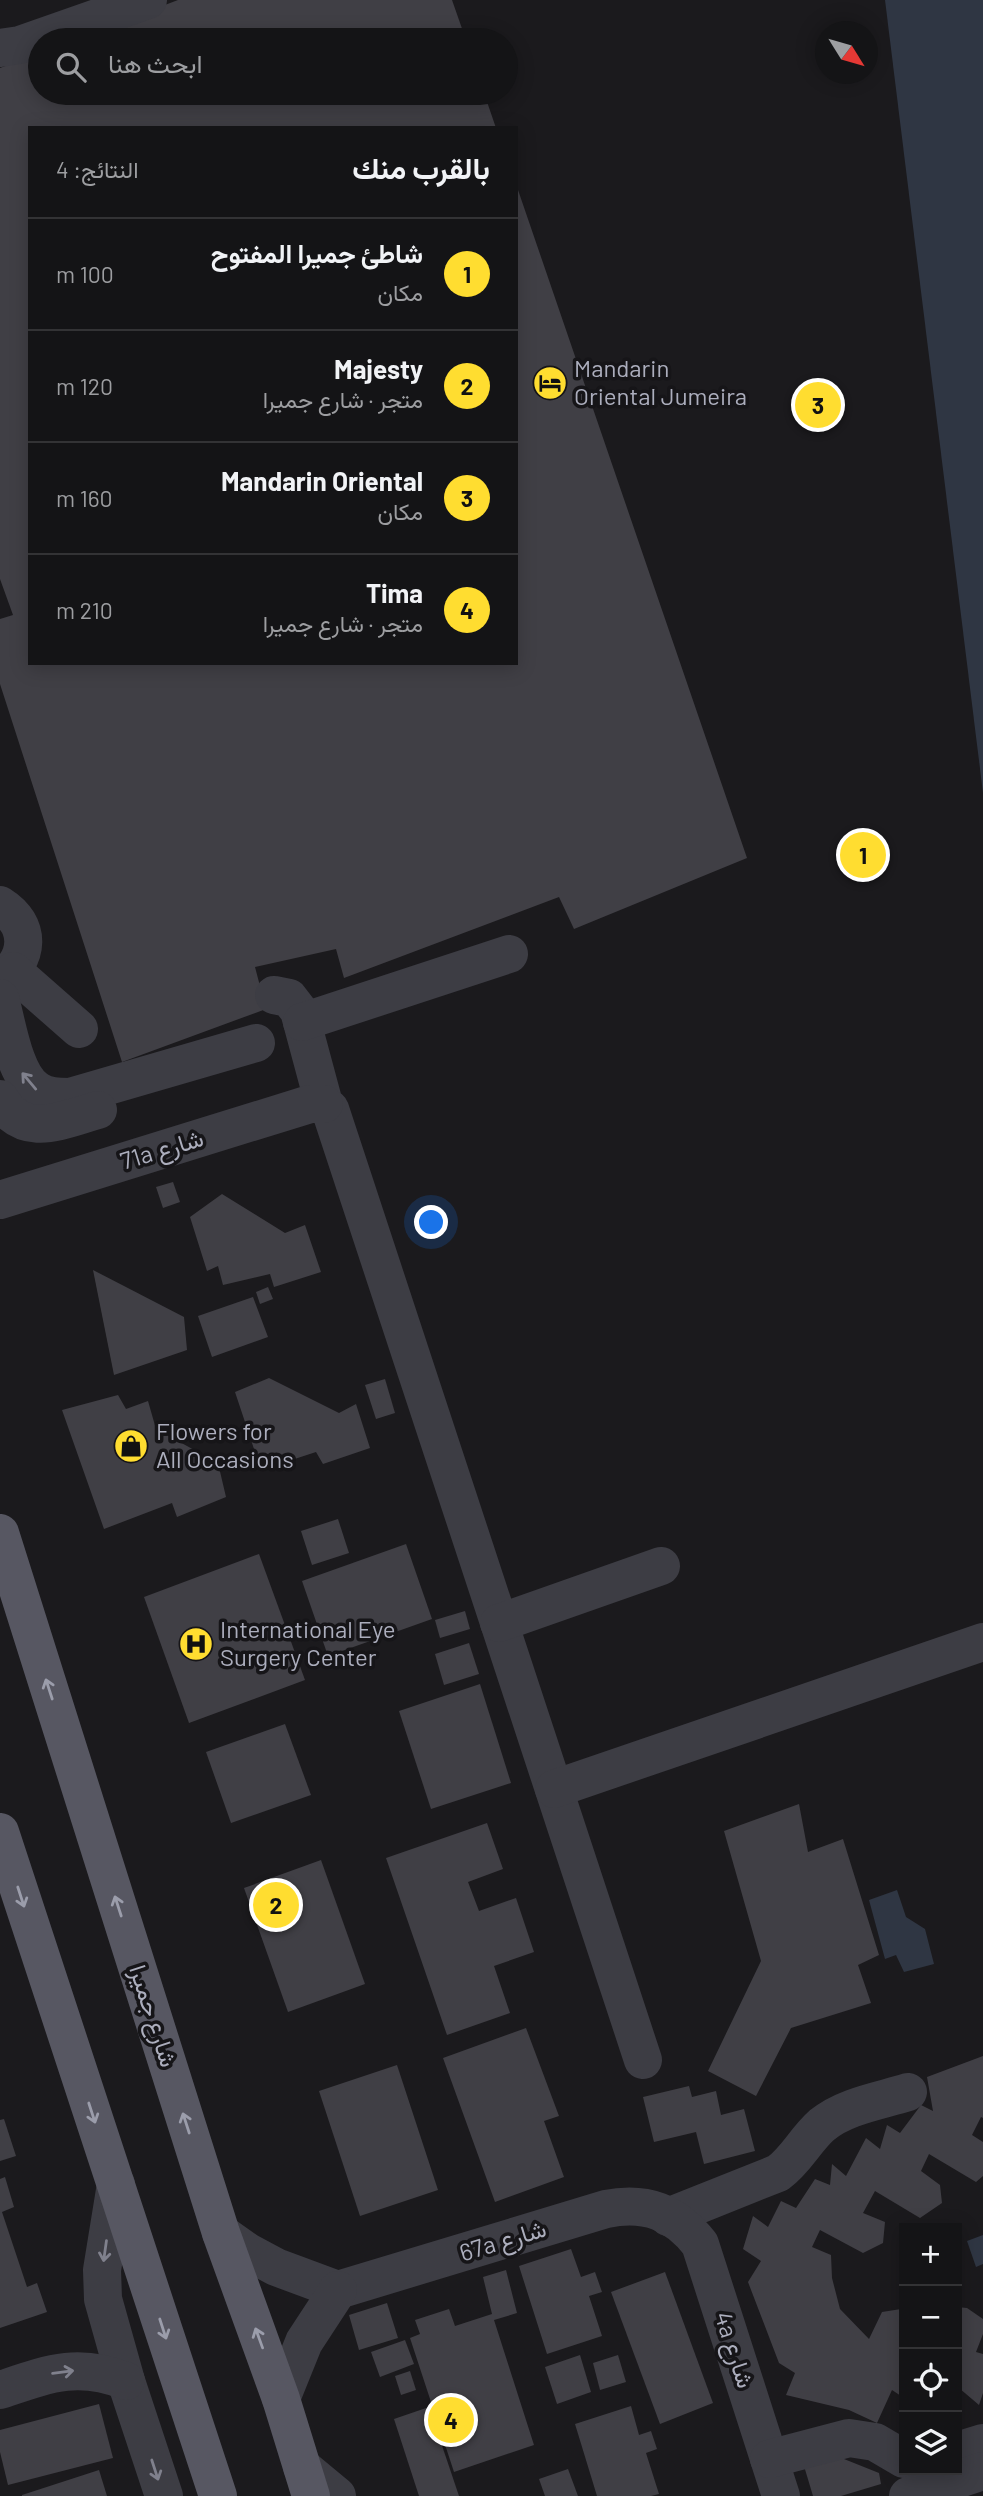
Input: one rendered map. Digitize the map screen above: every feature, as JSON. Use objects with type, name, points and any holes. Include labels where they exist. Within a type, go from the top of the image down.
[{"type":"main road","name":"شارع جميرا","points":[[0,1533],[221,2233],[281,2399],[307,2482]]},
{"type":"main road","points":[[0,1832],[218,2496]]},
{"type":"street","points":[[68,28],[148,0]]},
{"type":"street","points":[[0,48],[28,42]]},
{"type":"street","points":[[0,905],[13,913],[23,931],[23,953],[4,983],[18,1062],[24,1078],[37,1090],[53,1097],[70,1097],[259,1053],[40,1125],[22,1122],[7,1111],[0,1099]]},
{"type":"street","points":[[302,1022],[509,954]]},
{"type":"street","points":[[4,983],[79,1029]]},
{"type":"street","points":[[274,995],[289,998],[295,1004],[302,1022],[324,1104],[330,1109],[643,2060]]},
{"type":"street","name":"71a شارع","points":[[0,1200],[310,1104],[324,1104]]},
{"type":"street","points":[[499,1623],[661,1566]]},
{"type":"street","points":[[554,1789],[983,1642]]},
{"type":"street","points":[[668,2217],[778,2173],[821,2126],[841,2113],[908,2092]]},
{"type":"street","points":[[116,2184],[104,2256],[102,2284],[106,2313],[164,2496]]},
{"type":"street","name":"67a شارع","points":[[338,2290],[606,2209],[627,2205],[649,2207],[668,2217]]},
{"type":"street","name":"4a شارع","points":[[668,2217],[687,2227],[700,2244],[781,2496]]},
{"type":"street","points":[[221,2233],[276,2267],[338,2290],[304,2342],[281,2399]]},
{"type":"street","points":[[0,2390],[68,2370],[108,2374],[126,2381]]},
{"type":"street","points":[[769,2459],[849,2438],[875,2442],[899,2456]]},
{"type":"street","points":[[962,2449],[983,2443]]},
{"type":"street","points":[[908,2496],[983,2471]]},
{"type":"street","points":[[307,2482],[337,2496]]},
{"type":"water","points":[[885,0],[983,0],[983,793]]},
{"type":"water","points":[[897,1890],[906,1917],[925,1929],[934,1964],[904,1972],[896,1955],[885,1959],[869,1900]]},
{"type":"water","points":[[983,2235],[983,2264],[976,2267],[967,2241]]},
{"type":"building","points":[[178,0],[452,0],[462,28],[104,28]]},
{"type":"building","name":"Mandarin Oriental Jumeira","points":[[28,58],[28,105],[488,105],[495,126],[28,126],[28,665],[518,665],[518,190],[747,858],[574,929],[559,897],[344,978],[336,949],[255,967],[266,1009],[122,1062],[0,684],[0,619],[13,615],[0,579],[0,68]]},
{"type":"building","points":[[173,1182],[180,1202],[163,1208],[156,1187]]},
{"type":"building","points":[[222,1194],[285,1233],[305,1225],[321,1272],[274,1287],[270,1274],[223,1285],[218,1266],[207,1271],[190,1217]]},
{"type":"building","points":[[93,1270],[184,1317],[187,1350],[114,1375]]},
{"type":"building","points":[[268,1287],[273,1299],[260,1304],[256,1292]]},
{"type":"building","points":[[253,1297],[268,1337],[212,1357],[198,1316]]},
{"type":"building","points":[[269,1378],[339,1413],[356,1404],[370,1448],[323,1464],[316,1452],[261,1470],[235,1392]]},
{"type":"building","points":[[385,1379],[395,1413],[376,1419],[365,1385]]},
{"type":"building","name":"Flowers for All Occasions","points":[[118,1395],[126,1409],[148,1401],[156,1429],[218,1463],[226,1497],[177,1517],[172,1503],[104,1529],[62,1410]]},
{"type":"building","points":[[338,1519],[349,1553],[312,1565],[301,1531]]},
{"type":"building","points":[[406,1544],[432,1619],[328,1656],[302,1581]]},
{"type":"building","points":[[259,1554],[305,1680],[189,1723],[144,1597]]},
{"type":"building","points":[[465,1611],[470,1629],[440,1638],[435,1620]]},
{"type":"building","points":[[469,1643],[479,1674],[444,1685],[435,1654]]},
{"type":"building","points":[[480,1684],[511,1783],[431,1809],[399,1711]]},
{"type":"building","points":[[285,1724],[311,1795],[231,1823],[206,1752]]},
{"type":"building","points":[[799,1804],[808,1852],[843,1839],[879,1955],[858,1965],[871,2003],[791,2028],[756,2096],[708,2071],[761,1961],[724,1831]]},
{"type":"building","points":[[487,1823],[503,1869],[468,1882],[479,1911],[516,1898],[534,1952],[494,1966],[510,2013],[447,2035],[386,1858]]},
{"type":"building","points":[[321,1860],[365,1984],[288,2012],[244,1888]]},
{"type":"building","points":[[526,2028],[559,2116],[544,2121],[564,2177],[495,2202],[443,2058]]},
{"type":"building","points":[[983,2056],[983,2118],[981,2117],[972,2135],[983,2142],[983,2176],[976,2182],[929,2154],[921,2171],[940,2185],[942,2203],[920,2218],[875,2191],[863,2213],[885,2222],[883,2243],[863,2253],[820,2230],[812,2247],[831,2255],[832,2278],[840,2309],[869,2339],[882,2312],[899,2309],[899,2395],[892,2390],[877,2423],[849,2410],[786,2395],[795,2373],[779,2363],[748,2282],[761,2261],[743,2249],[753,2216],[768,2227],[781,2201],[796,2208],[815,2179],[830,2185],[832,2164],[846,2176],[866,2138],[880,2149],[887,2125],[900,2133],[921,2105],[933,2111],[927,2077]]},
{"type":"building","points":[[397,2065],[438,2190],[360,2216],[319,2091]]},
{"type":"building","points":[[689,2086],[692,2097],[716,2091],[721,2115],[744,2109],[755,2151],[704,2164],[696,2132],[654,2142],[643,2097]]},
{"type":"building","points":[[4,2119],[16,2156],[0,2161],[0,2120]]},
{"type":"building","points":[[5,2177],[14,2207],[2,2212],[27,2287],[37,2283],[47,2312],[0,2328],[0,2179]]},
{"type":"building","points":[[571,2249],[581,2277],[595,2272],[602,2292],[589,2296],[602,2336],[547,2354],[519,2266]]},
{"type":"building","points":[[506,2270],[517,2313],[494,2320],[534,2445],[454,2472],[410,2338],[420,2334],[415,2320],[449,2309],[455,2326],[492,2314],[483,2277]]},
{"type":"building","points":[[665,2272],[713,2403],[660,2424],[611,2292]]},
{"type":"building","points":[[387,2303],[398,2338],[359,2350],[349,2315]]},
{"type":"building","points":[[962,2308],[983,2319],[983,2334],[976,2352],[983,2354],[983,2393],[979,2405],[962,2391]]},
{"type":"building","points":[[405,2340],[414,2364],[380,2377],[371,2352]]},
{"type":"building","points":[[580,2355],[591,2392],[557,2404],[545,2367]]},
{"type":"building","points":[[618,2355],[626,2382],[600,2390],[593,2363]]},
{"type":"building","points":[[410,2371],[416,2390],[401,2395],[395,2376]]},
{"type":"building","points":[[99,2404],[113,2458],[8,2485],[0,2452],[0,2430]]},
{"type":"building","points":[[631,2406],[639,2435],[651,2431],[657,2449],[646,2453],[659,2494],[597,2496],[575,2424]]},
{"type":"building","points":[[429,2407],[459,2496],[419,2496],[394,2419]]},
{"type":"building","points":[[839,2457],[879,2473],[881,2484],[841,2496],[813,2496],[804,2466]]},
{"type":"building","points":[[568,2469],[578,2496],[545,2496],[539,2479]]},
{"type":"building","points":[[99,2470],[107,2496],[22,2496],[22,2495]]},
{"type":"place","name":"Mandarin Oriental Jumeira","points":[[550,383]]},
{"type":"place","name":"Mandarin Oriental","points":[[818,405]]},
{"type":"place","name":"شاطئ جميرا المفتوح","points":[[863,855]]},
{"type":"place","name":"Flowers for All Occasions","points":[[131,1446]]},
{"type":"place","name":"International Eye Surgery Center","points":[[196,1644]]},
{"type":"place","name":"Majesty","points":[[276,1905]]},
{"type":"place","name":"Tima","points":[[451,2420]]}]
